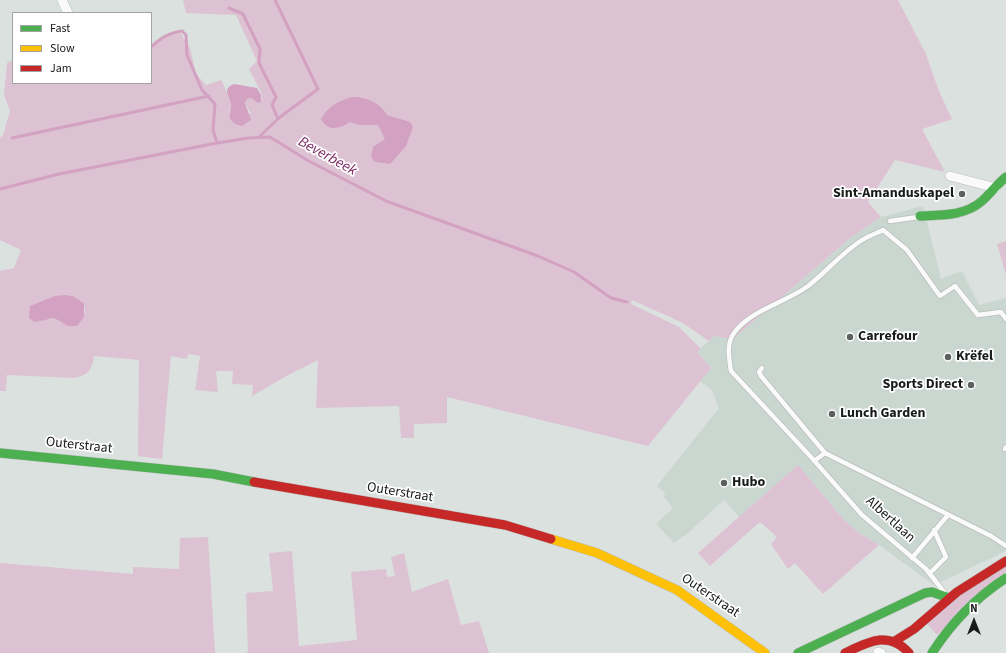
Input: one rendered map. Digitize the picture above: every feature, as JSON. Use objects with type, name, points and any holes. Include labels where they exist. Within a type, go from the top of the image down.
[{"type":"street","points":[[62,0],[68,12]]},
{"type":"street","points":[[950,176],[996,188]]},
{"type":"street","points":[[920,216],[961,213],[969,210],[981,203],[1006,177]]},
{"type":"street","name":"Outerstraat","points":[[0,453],[31,454],[213,474],[343,498],[505,525],[597,553],[639,571],[677,590],[765,653]]},
{"type":"street","points":[[895,640],[907,635],[949,598],[977,576],[1006,561]]},
{"type":"street","points":[[932,653],[948,627],[970,604],[986,590],[1006,578]]},
{"type":"street","points":[[798,653],[925,593],[932,592],[949,598]]},
{"type":"street","points":[[845,653],[880,638],[895,640],[905,646],[909,653]]},
{"type":"lane","points":[[890,221],[920,216]]},
{"type":"lane","name":"Albertlaan","points":[[949,598],[930,573],[862,515],[731,371],[728,353],[730,339],[735,331],[757,314],[808,286],[836,259],[860,241],[883,230],[907,250],[940,296],[955,286],[978,315],[1001,312],[1006,319]]},
{"type":"lane","points":[[762,368],[759,372],[761,376],[825,453],[870,474],[991,536],[1006,546]]},
{"type":"lane","points":[[814,461],[825,453]]},
{"type":"lane","points":[[912,558],[948,515]]},
{"type":"lane","points":[[930,573],[946,557],[934,530]]},
{"type":"shaded area","points":[[183,0],[898,0],[926,54],[938,89],[952,119],[922,129],[945,172],[895,160],[868,202],[881,217],[850,238],[733,339],[714,336],[709,341],[683,323],[632,300],[631,304],[679,327],[701,349],[697,352],[711,368],[648,446],[447,397],[447,423],[414,424],[414,438],[401,438],[399,406],[316,408],[318,360],[252,396],[253,385],[232,384],[233,371],[216,371],[218,392],[195,390],[200,356],[188,354],[187,359],[171,356],[162,459],[138,456],[139,360],[94,356],[89,371],[75,378],[7,375],[6,391],[0,391],[0,271],[14,268],[21,250],[0,240],[0,138],[3,135],[10,111],[4,95],[7,63],[12,60],[12,84],[152,84],[152,44],[161,37],[179,31],[190,48],[196,74],[206,85],[221,80],[231,104],[229,113],[251,114],[245,103],[247,99],[251,98],[258,103],[262,99],[261,92],[249,69],[257,61],[236,15],[186,13]],"holes":[[[65,295],[73,296],[84,303],[85,312],[62,323],[54,318],[48,320]]]},
{"type":"shaded area","points":[[234,84],[257,88],[261,95],[261,102],[258,103],[251,98],[247,99],[245,103],[251,120],[242,126],[235,124],[230,119],[231,105],[227,91],[230,86]]},
{"type":"shaded area","points":[[353,97],[363,98],[377,104],[387,115],[410,122],[413,127],[406,146],[390,164],[375,162],[371,157],[373,147],[385,139],[378,125],[359,125],[350,122],[338,128],[331,128],[321,119],[327,110],[335,104]]},
{"type":"shaded area","points":[[923,206],[941,279],[962,271],[979,305],[1006,298],[1006,551],[934,585],[879,545],[859,533],[844,520],[798,465],[739,517],[724,500],[688,533],[674,543],[656,524],[673,508],[663,496],[666,494],[657,486],[719,408],[712,390],[700,381],[711,368],[697,352],[714,336],[734,338],[850,238],[881,217]]},
{"type":"shaded area","points":[[1006,241],[1006,275],[997,244]]},
{"type":"shaded area","points":[[55,296],[73,296],[84,303],[84,317],[77,326],[68,326],[54,318],[35,322],[29,318],[30,306]]},
{"type":"shaded area","points":[[798,465],[844,520],[859,533],[879,545],[823,594],[795,563],[788,569],[771,544],[777,537],[760,522],[710,566],[698,553]]},
{"type":"shaded area","points":[[208,537],[215,653],[0,653],[0,563],[133,574],[133,567],[179,569],[180,538]]},
{"type":"shaded area","points":[[292,551],[299,646],[357,640],[351,572],[386,569],[387,577],[395,576],[391,557],[404,553],[412,592],[448,579],[461,625],[479,621],[489,653],[245,653],[248,652],[246,593],[273,591],[269,553]]},
{"type":"shaded area","points":[[1006,565],[1006,572],[937,635],[927,624],[961,594]]},
{"type":"waterway","points":[[260,136],[280,117],[318,89],[275,0]]},
{"type":"waterway","points":[[229,8],[243,14],[260,49],[259,63],[276,97],[272,105],[278,119]]},
{"type":"waterway","points":[[152,46],[173,33],[182,31],[186,35],[187,55],[202,90],[215,104],[213,130],[217,143]]},
{"type":"waterway","points":[[12,138],[209,96]]},
{"type":"waterway","name":"Beverbeek","points":[[0,189],[59,174],[217,143],[248,138],[270,137],[307,160],[386,201],[538,256],[574,272],[611,298],[627,302]]},
{"type":"traffic: fast","points":[[920,216],[953,214],[968,210],[982,201],[1006,177]]},
{"type":"traffic: fast","points":[[0,453],[213,474],[254,482]]},
{"type":"traffic: fast","points":[[932,653],[965,611],[974,602],[1006,578]]},
{"type":"traffic: fast","points":[[798,653],[925,593],[932,592],[949,598]]},
{"type":"traffic: slow","points":[[551,539],[597,553],[677,590],[765,653]]},
{"type":"traffic: jam","points":[[254,482],[505,525],[551,539]]},
{"type":"traffic: jam","points":[[895,641],[914,629],[957,592],[1006,561]]},
{"type":"traffic: jam","points":[[845,653],[862,645],[878,640],[894,642],[909,653]]},
{"type":"place","name":"Sint-Amanduskapel","points":[[962,194]]},
{"type":"place","name":"Carrefour","points":[[850,337]]},
{"type":"place","name":"Krëfel","points":[[948,357]]},
{"type":"place","name":"Sports Direct","points":[[971,385]]},
{"type":"place","name":"Lunch Garden","points":[[832,414]]},
{"type":"place","name":"Hubo","points":[[724,483]]}]
